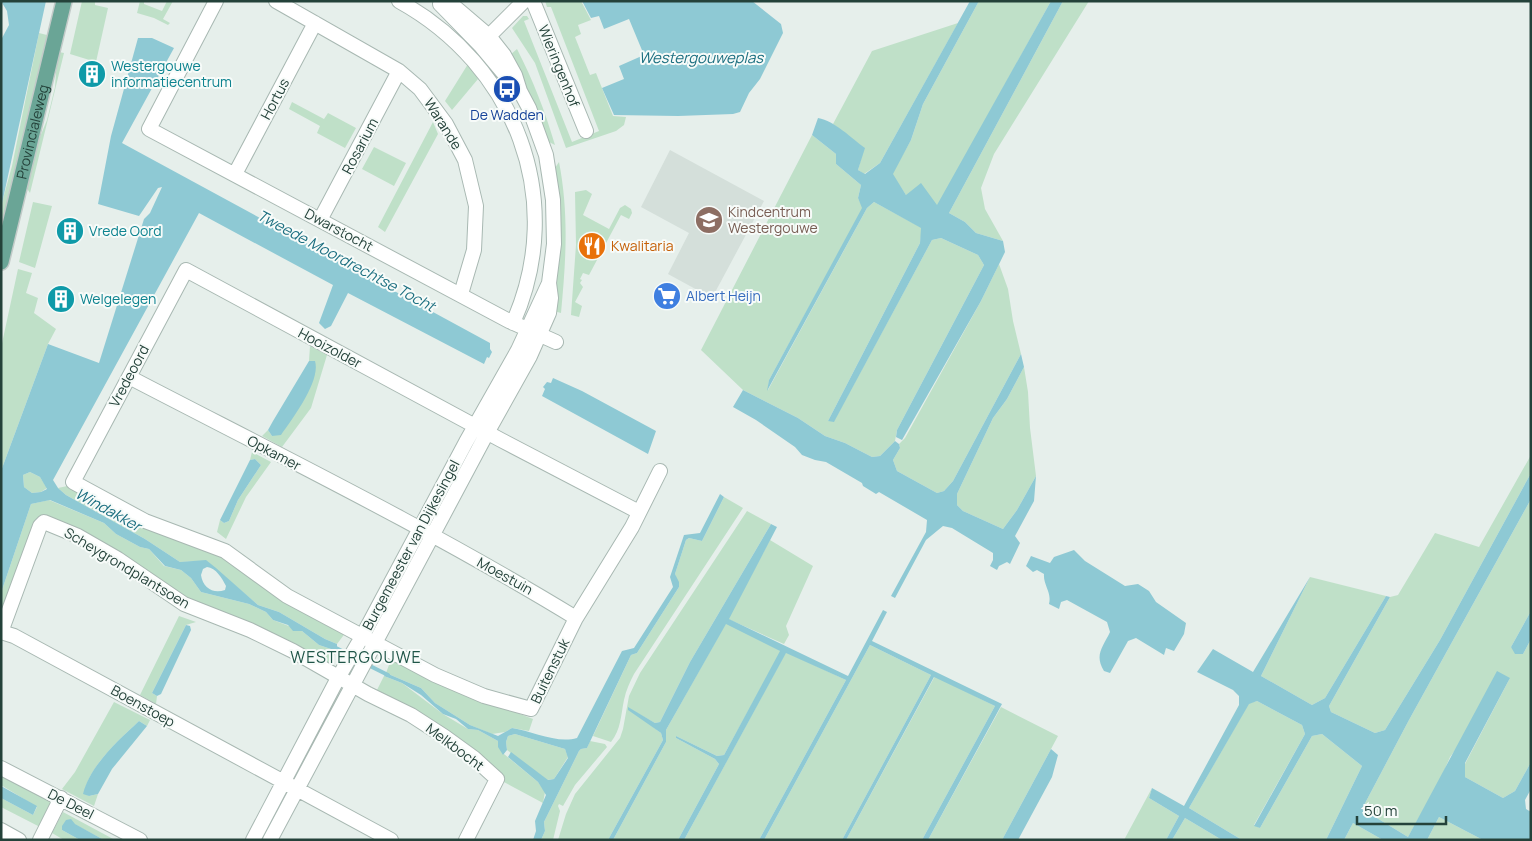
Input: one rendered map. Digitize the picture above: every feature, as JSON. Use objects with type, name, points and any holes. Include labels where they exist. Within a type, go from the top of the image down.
[{"type":"main road","name":"Provincialeweg","points":[[1,262],[64,1]]},
{"type":"street","name":"Dwarstocht","points":[[216,1],[149,129],[514,323],[535,332]]},
{"type":"street","name":"Warande","points":[[276,1],[400,71],[420,89],[437,109],[465,160],[476,206],[474,250],[461,294]]},
{"type":"street","points":[[399,1],[444,31],[470,56],[491,83],[514,122],[523,144],[533,197],[534,237],[528,285],[514,323]]},
{"type":"street","points":[[484,40],[524,1]]},
{"type":"street","name":"Wieringenhof","points":[[533,1],[586,131]]},
{"type":"street","name":"Burgemeester van Dijkesingel","points":[[253,840],[419,528],[481,429],[535,332],[542,294],[549,283],[554,244],[553,200],[546,155],[529,108],[520,92],[512,85],[495,62],[484,40],[438,2]]},
{"type":"street","name":"Hortus","points":[[235,174],[314,23]]},
{"type":"street","name":"Rosarium","points":[[320,220],[400,71]]},
{"type":"street","name":"Vredeoord","points":[[186,270],[73,482],[145,521],[225,551],[287,596],[363,636]]},
{"type":"street","name":"Hooizolder","points":[[186,270],[481,429]]},
{"type":"street","points":[[535,332],[556,342]]},
{"type":"street","name":"Opkamer","points":[[129,377],[432,536]]},
{"type":"street","points":[[481,429],[639,512]]},
{"type":"street","name":"Burgemeester van Dijkesingel","points":[[270,840],[432,536],[481,429]]},
{"type":"street","name":"Buitenstuk","points":[[376,642],[443,679],[484,696],[531,709],[576,618],[632,527],[660,470]]},
{"type":"street","name":"Scheygrondplantsoen","points":[[1,632],[40,526],[44,522],[78,536],[118,559],[184,604],[250,630],[293,651],[352,685]]},
{"type":"street","name":"Moestuin","points":[[432,536],[512,578],[576,618]]},
{"type":"street","name":"Boenstoep","points":[[1,632],[14,636],[391,840]]},
{"type":"street","points":[[363,636],[376,642]]},
{"type":"street","name":"Melkbocht","points":[[352,685],[411,715],[445,736],[474,758],[497,779],[466,840]]},
{"type":"street","name":"De Deel","points":[[1,768],[140,840]]},
{"type":"street","points":[[40,840],[61,798]]},
{"type":"street","points":[[1,830],[19,840]]},
{"type":"shaded area","name":"Kindcentrum Westergouwe","points":[[670,150],[764,201],[712,298],[668,274],[689,233],[641,207]]},
{"type":"green space","points":[[82,1],[95,1],[95,5],[108,8],[96,62],[70,54]]},
{"type":"green space","points":[[140,1],[144,1],[144,4],[162,11],[167,1],[173,1],[163,19],[170,23],[168,25],[137,13]]},
{"type":"green space","points":[[545,1],[581,1],[591,20],[578,25],[581,34],[575,37],[590,75],[596,73],[613,116],[626,117],[624,125],[616,131],[566,148],[535,63],[512,28],[523,16],[527,16],[529,19],[524,21],[572,142],[599,131],[551,7],[547,7]]},
{"type":"green space","points":[[979,1],[1051,1],[938,206],[906,195],[892,174],[911,140],[923,104]]},
{"type":"green space","points":[[1063,1],[1089,1],[994,154],[981,188],[985,209],[1003,241],[976,233],[965,222],[949,213]]},
{"type":"green space","points":[[958,23],[880,163],[864,174],[858,170],[864,148],[833,124],[872,51]]},
{"type":"green space","points":[[39,33],[47,35],[1,231],[1,206],[12,166]]},
{"type":"green space","points":[[517,49],[538,96],[555,145],[549,142],[510,55]]},
{"type":"green space","points":[[59,52],[64,53],[30,193],[26,187],[35,149],[47,120],[55,87]]},
{"type":"green space","points":[[468,64],[478,79],[452,110],[445,101]]},
{"type":"green space","points":[[292,102],[324,119],[328,113],[356,128],[345,148],[317,133],[320,126],[289,109]]},
{"type":"green space","points":[[433,122],[438,134],[385,232],[378,227]]},
{"type":"green space","points":[[812,135],[836,154],[836,164],[861,185],[858,198],[863,208],[769,380],[768,390],[867,208],[874,202],[922,228],[920,243],[828,421],[834,421],[932,240],[941,238],[978,255],[984,265],[897,430],[895,441],[880,456],[872,457],[845,443],[825,436],[798,418],[743,390],[701,350]]},
{"type":"green space","points":[[374,147],[406,163],[394,186],[362,169]]},
{"type":"green space","points":[[559,162],[566,237],[561,313],[554,311],[558,259],[555,168]]},
{"type":"green space","points":[[586,190],[592,194],[583,215],[609,229],[620,208],[625,205],[631,209],[632,213],[629,219],[621,215],[589,275],[583,273],[580,283],[583,287],[575,302],[582,306],[579,317],[571,315],[576,245],[575,192]]},
{"type":"green space","points":[[33,202],[52,206],[35,268],[19,262]]},
{"type":"green space","points":[[999,264],[1008,289],[1021,354],[953,481],[944,491],[937,493],[897,471],[893,460],[900,448],[899,444],[905,438],[981,301]]},
{"type":"green space","points":[[18,269],[32,273],[26,293],[38,298],[34,313],[56,329],[48,344],[1,471],[1,348]]},
{"type":"green space","points":[[310,346],[327,355],[311,408],[282,447],[262,436],[268,430],[272,436],[315,361],[309,361]]},
{"type":"green space","points":[[1024,367],[1036,476],[1017,510],[1003,529],[963,511],[957,505],[957,494],[993,418],[1007,399]]},
{"type":"green space","points":[[252,452],[271,462],[246,497],[226,539],[217,532],[220,520],[224,523],[229,521],[238,500],[261,465],[255,459],[250,460]]},
{"type":"green space","points":[[1531,455],[1531,473],[1440,640],[1385,730],[1375,733],[1331,712],[1329,706],[1390,597],[1398,595],[1435,533],[1479,547]]},
{"type":"green space","points":[[30,472],[40,477],[47,488],[41,492],[32,493],[24,487],[23,475]]},
{"type":"green space","points":[[72,485],[226,555],[346,632],[337,644],[279,612],[258,605],[206,561],[180,562],[145,539],[66,495],[58,488]]},
{"type":"green space","points":[[724,497],[743,508],[634,674],[626,693],[617,732],[611,742],[593,736],[631,655],[637,653],[679,587],[675,574],[686,540],[689,538],[702,541]]},
{"type":"green space","points":[[1531,499],[1531,611],[1511,647],[1523,654],[1531,639],[1531,762],[1515,791],[1503,798],[1465,777],[1465,764],[1510,678],[1450,757],[1441,778],[1408,837],[1362,809]]},
{"type":"green space","points":[[49,500],[104,523],[116,534],[140,547],[149,549],[164,566],[181,570],[191,578],[201,592],[249,604],[266,612],[273,620],[302,631],[319,645],[337,651],[328,665],[184,602],[47,517],[1,620],[1,593],[31,504]]},
{"type":"green space","points":[[747,511],[771,524],[690,662],[660,722],[655,723],[628,708],[661,733],[663,740],[608,840],[558,840],[566,814],[575,794],[620,738],[629,696],[640,673]]},
{"type":"green space","points":[[770,540],[813,566],[786,626],[789,635],[784,644],[728,619]]},
{"type":"green space","points":[[1310,577],[1386,596],[1325,698],[1312,705],[1261,676]]},
{"type":"green space","points":[[179,616],[196,622],[186,625],[152,693],[157,696],[156,704],[140,695]]},
{"type":"green space","points":[[726,623],[781,651],[724,755],[717,756],[676,736],[676,738],[715,759],[719,764],[678,840],[613,840],[666,742],[666,730]]},
{"type":"green space","points":[[870,645],[931,675],[842,840],[764,840]]},
{"type":"green space","points":[[786,652],[846,680],[759,840],[684,840]]},
{"type":"green space","points":[[392,657],[472,696],[533,719],[529,731],[512,728],[505,732],[492,734],[470,725],[435,703],[421,688],[386,673]]},
{"type":"green space","points":[[384,676],[402,683],[443,714],[468,729],[478,730],[498,741],[504,755],[538,782],[545,792],[543,803],[502,781],[376,692]]},
{"type":"green space","points":[[935,676],[995,706],[922,840],[846,840]]},
{"type":"green space","points":[[1257,701],[1302,725],[1305,734],[1254,825],[1260,828],[1312,736],[1322,734],[1362,766],[1326,840],[1242,840],[1189,808],[1249,703]]},
{"type":"green space","points":[[114,702],[150,720],[147,726],[139,721],[106,754],[92,773],[84,793],[89,796],[98,794],[94,806],[62,789],[75,772]]},
{"type":"green space","points":[[1001,707],[1058,736],[1002,840],[928,840]]},
{"type":"green space","points":[[515,734],[565,749],[568,757],[554,779],[547,780],[507,750],[506,742],[508,736]]},
{"type":"green space","points":[[590,741],[605,744],[607,747],[575,785],[563,806],[559,804],[560,811],[553,840],[541,840],[545,831],[544,822],[579,751],[587,748]]},
{"type":"green space","points":[[1,774],[50,800],[51,806],[40,827],[1,807],[1,798],[33,815],[37,807],[1,785]]},
{"type":"green space","points":[[1152,788],[1149,798],[1179,816],[1166,840],[1124,840]]},
{"type":"green space","points":[[63,812],[115,840],[104,840],[74,824],[62,830],[80,840],[64,840],[52,833]]},
{"type":"green space","points":[[1439,817],[1483,840],[1427,840]]},
{"type":"green space","points":[[1185,818],[1222,840],[1172,840]]},
{"type":"green space","points":[[1353,823],[1383,840],[1344,840]]},
{"type":"water","points":[[1,1],[46,1],[1,208],[1,40],[9,25],[7,11]]},
{"type":"water","name":"Westergouweplas","points":[[582,1],[752,1],[781,24],[783,33],[760,79],[749,93],[740,112],[733,114],[678,116],[614,115],[602,88],[624,79],[619,66],[644,55],[629,19],[604,29],[599,16],[591,18]]},
{"type":"water","points":[[970,1],[979,1],[923,104],[911,140],[893,174],[906,195],[921,183],[937,205],[1051,1],[1063,1],[949,213],[965,222],[976,233],[1003,241],[1005,252],[981,301],[902,440],[896,437],[897,430],[984,265],[978,255],[941,238],[932,240],[834,422],[828,421],[920,243],[921,228],[874,202],[867,208],[767,391],[769,380],[862,208],[858,198],[861,185],[836,164],[836,154],[812,135],[818,118],[837,126],[865,148],[858,170],[865,174],[880,163]]},
{"type":"water","points":[[138,38],[152,38],[174,48],[122,143],[490,343],[492,352],[484,364],[348,293],[331,326],[325,329],[319,323],[333,285],[199,213],[53,480],[66,495],[145,539],[180,562],[206,560],[258,605],[279,612],[337,644],[337,651],[319,645],[302,631],[293,631],[288,625],[273,620],[266,612],[249,604],[201,592],[191,578],[181,570],[165,566],[149,549],[140,547],[116,534],[104,523],[50,500],[31,504],[1,593],[1,471],[48,344],[99,363],[144,219],[150,213],[162,187],[158,188],[139,216],[98,204],[111,136]],"holes":[[[30,472],[40,477],[47,489],[32,493],[24,487],[23,475]],[[207,567],[213,569],[223,580],[226,586],[225,590],[216,591],[206,587],[201,575],[203,569]]]},
{"type":"water","points":[[1021,354],[1024,367],[1007,399],[993,418],[957,494],[957,505],[963,511],[1003,529],[1017,510],[1036,476],[1034,501],[1015,536],[1020,543],[1010,564],[1007,562],[999,566],[997,570],[990,566],[993,560],[993,553],[952,528],[943,526],[926,540],[895,598],[891,596],[926,532],[927,520],[879,492],[876,494],[863,486],[862,483],[826,462],[802,455],[795,447],[756,420],[733,407],[743,390],[798,418],[825,436],[845,443],[872,457],[880,456],[895,441],[899,444],[900,448],[893,460],[897,471],[937,493],[944,491],[953,481]]},
{"type":"water","points":[[309,361],[315,361],[316,369],[310,389],[281,435],[272,436],[268,430]]},
{"type":"water","points":[[553,378],[582,391],[656,431],[648,454],[542,396],[545,389],[543,387],[547,382],[551,383]]},
{"type":"water","points":[[255,459],[261,465],[238,500],[229,521],[224,523],[220,520],[250,460]]},
{"type":"water","points":[[1531,473],[1531,499],[1362,809],[1408,837],[1497,671],[1510,678],[1465,763],[1465,777],[1503,798],[1515,791],[1531,762],[1531,789],[1525,800],[1526,809],[1531,812],[1531,840],[1483,840],[1439,817],[1427,840],[1383,840],[1353,823],[1344,840],[1326,840],[1362,766],[1322,734],[1312,736],[1260,828],[1254,826],[1305,734],[1302,725],[1257,701],[1249,704],[1189,808],[1242,840],[1222,840],[1185,818],[1172,840],[1166,840],[1179,816],[1149,798],[1152,788],[1184,806],[1239,705],[1239,696],[1233,690],[1197,672],[1213,649],[1253,672],[1310,577],[1261,676],[1312,705],[1325,698],[1386,596],[1390,597],[1329,706],[1331,712],[1375,733],[1385,730],[1440,640]]},
{"type":"water","points":[[720,494],[724,497],[702,541],[689,538],[686,540],[675,574],[679,587],[637,653],[631,655],[587,748],[579,751],[544,822],[545,831],[541,840],[533,840],[536,831],[535,821],[546,795],[538,782],[508,757],[511,752],[548,780],[554,779],[568,758],[565,749],[515,734],[508,736],[506,742],[507,750],[503,755],[498,747],[498,741],[478,730],[468,729],[456,719],[443,714],[421,695],[402,683],[384,676],[386,673],[421,688],[435,703],[470,725],[498,736],[512,728],[553,738],[577,738],[622,651],[634,648],[673,587],[670,577],[684,535],[700,533]]},
{"type":"water","points":[[771,524],[777,527],[729,619],[848,676],[883,610],[887,612],[872,641],[1002,704],[928,840],[922,840],[995,706],[934,677],[846,840],[842,840],[931,675],[870,645],[764,840],[759,840],[846,680],[786,653],[684,840],[678,840],[719,764],[715,759],[676,738],[676,736],[717,756],[724,755],[780,651],[726,624],[666,730],[666,742],[613,840],[608,840],[663,740],[661,733],[628,710],[628,707],[655,723],[660,722],[690,662]]},
{"type":"water","points":[[1074,550],[1085,561],[1125,586],[1138,584],[1149,591],[1156,602],[1186,623],[1184,634],[1174,651],[1166,648],[1164,655],[1136,638],[1128,641],[1110,673],[1104,671],[1100,656],[1102,647],[1110,632],[1107,622],[1067,600],[1061,602],[1059,609],[1049,604],[1050,600],[1044,574],[1037,570],[1033,572],[1026,566],[1031,556],[1050,563],[1054,557]]},
{"type":"water","points":[[1531,611],[1531,639],[1523,654],[1515,654],[1511,647]]},
{"type":"water","points":[[186,625],[190,626],[191,630],[161,694],[157,696],[152,693]]},
{"type":"water","points":[[139,721],[147,726],[112,769],[98,794],[89,796],[83,794],[92,773],[99,763],[114,745]]},
{"type":"water","points":[[1051,749],[1058,755],[1052,777],[1018,840],[1002,840]]},
{"type":"water","points":[[1,786],[37,806],[33,815],[1,798]]},
{"type":"water","points":[[71,819],[75,824],[104,840],[80,840],[62,830],[66,820]]},
{"type":"waterway","name":"Windakker","points":[[334,647],[346,653]]},
{"type":"waterway","name":"Windakker","points":[[370,666],[388,675]]},
{"type":"place","name":"Westergouwe informatiecentrum","points":[[92,74]]},
{"type":"place","name":"De Wadden","points":[[507,89]]},
{"type":"place","name":"Kindcentrum Westergouwe","points":[[709,220]]},
{"type":"place","name":"Vrede Oord","points":[[70,231]]},
{"type":"place","name":"Kwalitaria","points":[[592,246]]},
{"type":"place","name":"Albert Heijn","points":[[667,296]]},
{"type":"place","name":"Welgelegen","points":[[61,299]]},
{"type":"district","name":"WESTERGOUWE","points":[[356,657]]},
{"type":"water label","name":"Tweede Moordrechtse Tocht","points":[[346,261]]}]
